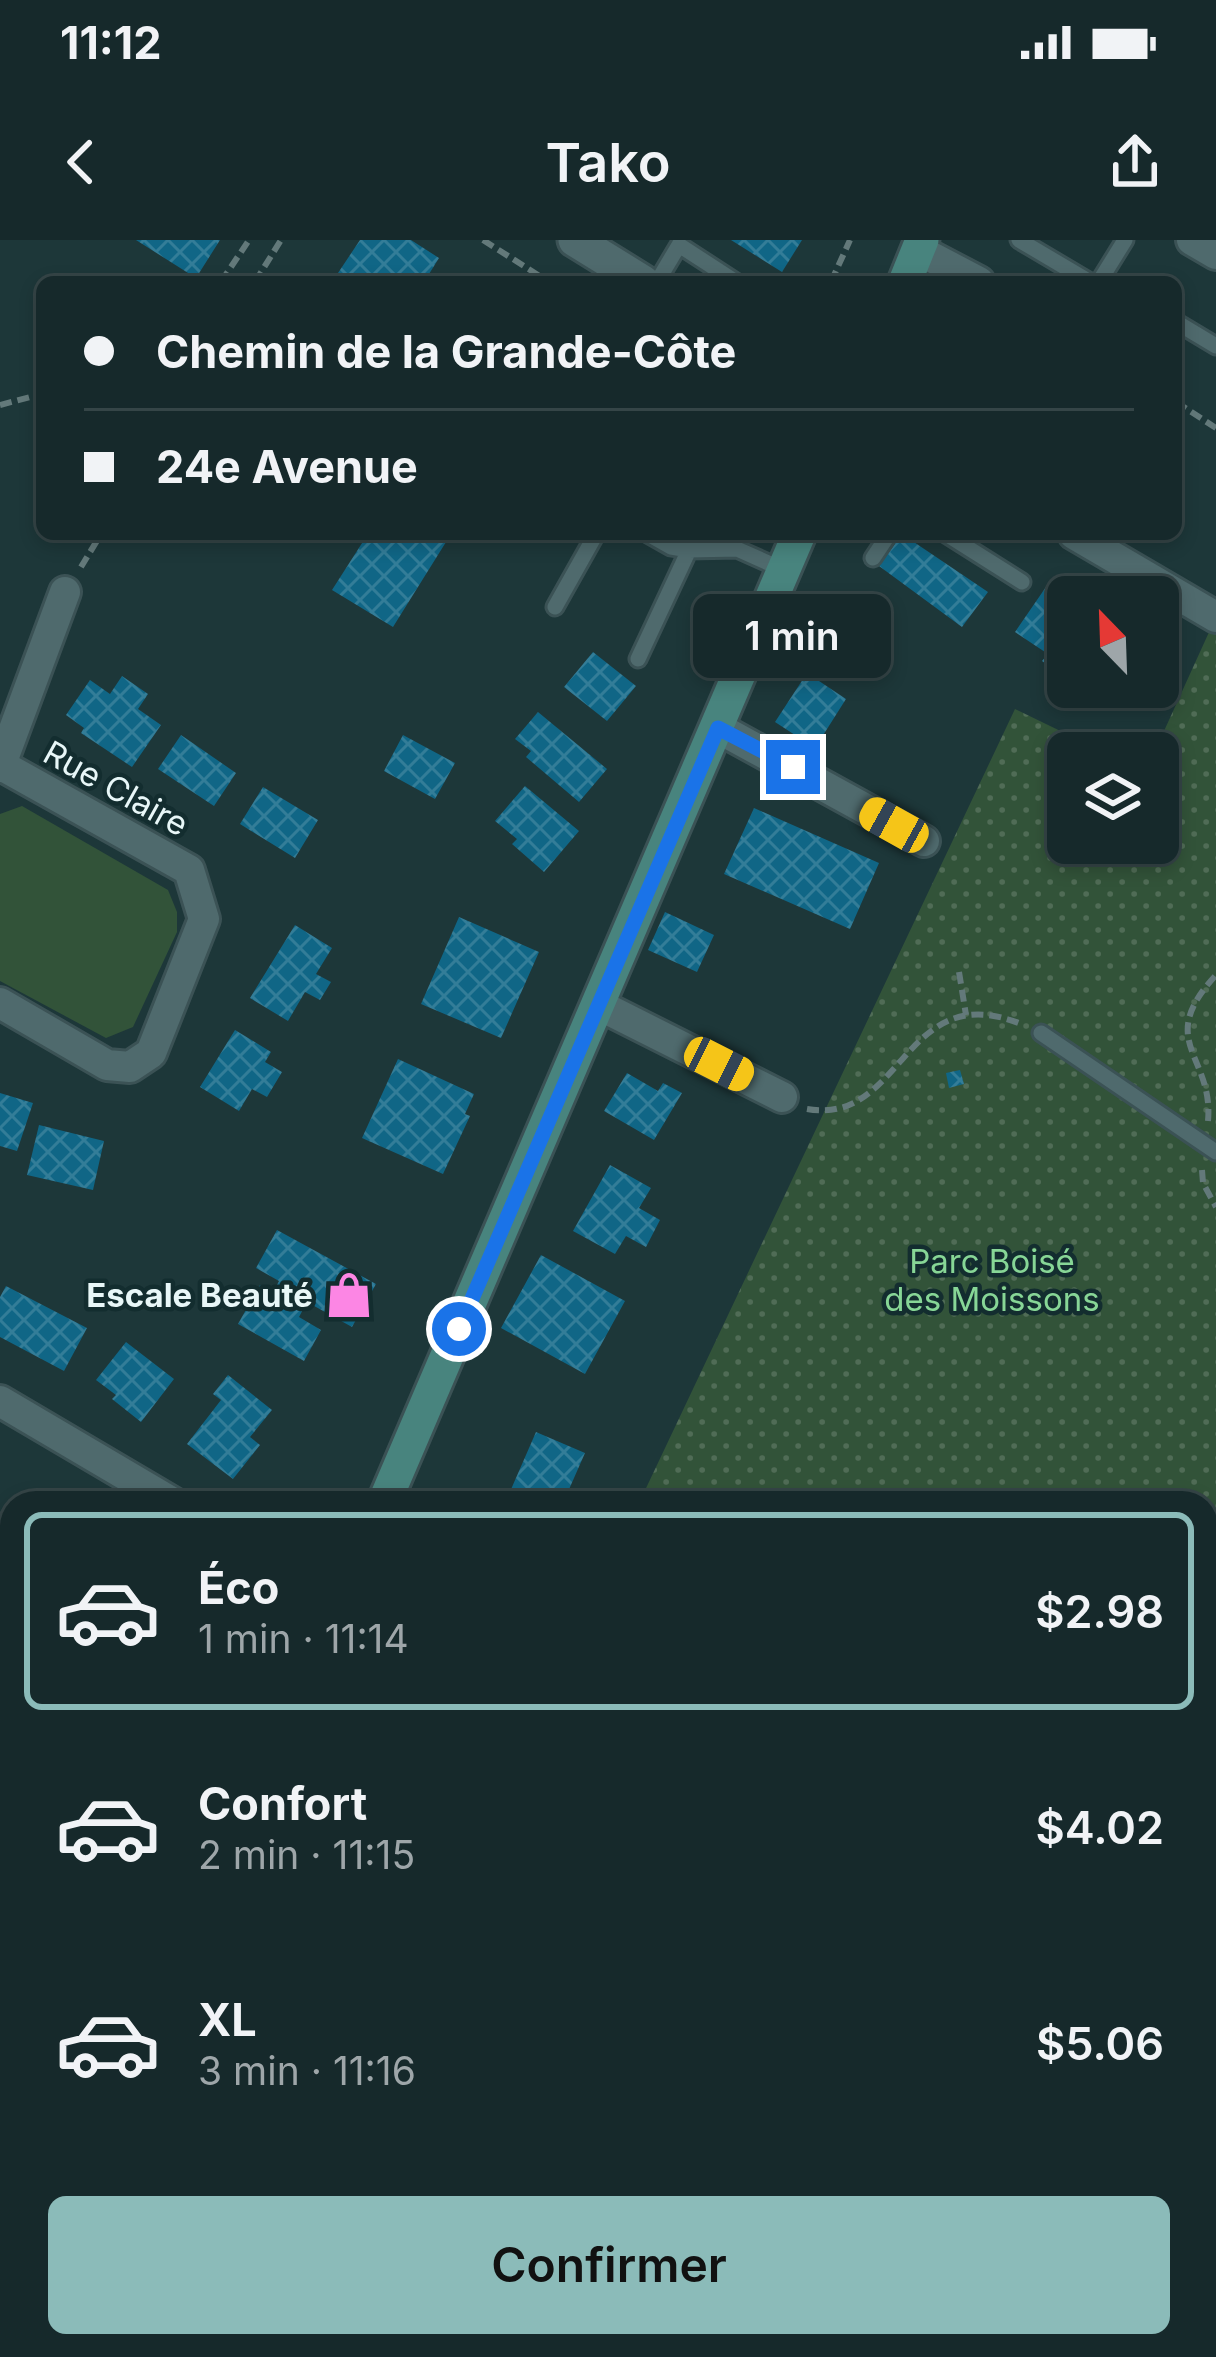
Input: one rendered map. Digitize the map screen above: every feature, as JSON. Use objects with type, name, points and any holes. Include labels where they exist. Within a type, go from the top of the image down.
[{"type":"main road","points":[[907,276],[920,245]]},
{"type":"main road","points":[[389,1491],[797,540]]},
{"type":"street","points":[[575,240],[633,276]]},
{"type":"street","points":[[1192,240],[1216,254]]},
{"type":"street","points":[[920,245],[969,276]]},
{"type":"street","points":[[1084,540],[1216,617]]},
{"type":"street","name":"Rue Claire","points":[[0,1003],[107,1065],[130,1067],[151,1053],[204,919],[190,870],[0,766],[69,585]]},
{"type":"street","points":[[718,728],[925,841]]},
{"type":"street","points":[[599,1005],[791,1102]]},
{"type":"street","points":[[0,1401],[153,1491]]},
{"type":"lane","points":[[1019,240],[1080,276]]},
{"type":"lane","points":[[1103,276],[1124,240]]},
{"type":"lane","points":[[659,276],[678,242],[727,276]]},
{"type":"lane","points":[[1182,326],[1216,346]]},
{"type":"lane","points":[[555,608],[593,540]]},
{"type":"lane","points":[[658,540],[689,550],[737,549],[784,570]]},
{"type":"lane","points":[[873,558],[885,540]]},
{"type":"lane","points":[[956,540],[1022,582]]},
{"type":"lane","points":[[638,659],[689,550]]},
{"type":"lane","points":[[1036,1031],[1216,1151]]},
{"type":"path","points":[[224,276],[249,240]]},
{"type":"path","points":[[259,276],[281,240]]},
{"type":"path","points":[[483,240],[540,276]]},
{"type":"path","points":[[834,276],[850,240]]},
{"type":"path","points":[[0,405],[36,396]]},
{"type":"path","points":[[1182,406],[1216,428]]},
{"type":"path","points":[[69,585],[97,540]]},
{"type":"path","points":[[959,972],[966,1015]]},
{"type":"path","points":[[1206,1126],[1209,1113],[1187,1022],[1192,1003],[1216,975]]},
{"type":"path","points":[[791,1102],[815,1111],[863,1099],[937,1025],[966,1015],[996,1015],[1036,1031]]},
{"type":"path","points":[[1202,1168],[1203,1183],[1216,1207]]},
{"type":"green space","name":"Parc Boisé des Moissons","points":[[1210,630],[1216,635],[1216,1491],[645,1491],[1015,709],[1063,732],[1047,732],[1047,864],[1179,864],[1179,732],[1164,732],[1174,708],[1179,708],[1179,698]]},
{"type":"green space","points":[[22,806],[168,890],[177,912],[177,932],[133,1027],[106,1038],[0,981],[0,814]]},
{"type":"building","points":[[136,240],[220,240],[193,276]]},
{"type":"building","points":[[360,240],[411,240],[439,258],[428,276],[336,276]]},
{"type":"building","points":[[731,240],[802,240],[782,272]]},
{"type":"building","points":[[364,540],[447,540],[393,627],[332,590]]},
{"type":"building","points":[[898,540],[911,540],[988,592],[962,627],[879,566]]},
{"type":"building","points":[[1047,585],[1047,653],[1015,632]]},
{"type":"building","points":[[593,652],[636,686],[607,721],[564,687]]},
{"type":"building","points":[[807,673],[846,699],[815,748],[775,722]]},
{"type":"building","points":[[122,676],[148,694],[138,709],[161,725],[132,767],[81,733],[84,728],[66,715],[90,680],[110,694]]},
{"type":"building","points":[[538,712],[607,769],[579,802],[526,757],[531,751],[515,739]]},
{"type":"building","points":[[181,735],[236,773],[214,806],[158,769]]},
{"type":"building","points":[[403,735],[455,763],[435,799],[384,771]]},
{"type":"building","points":[[525,786],[579,831],[544,872],[512,844],[517,839],[495,821]]},
{"type":"building","points":[[263,787],[318,820],[295,858],[240,824]]},
{"type":"building","points":[[754,808],[879,863],[850,929],[724,874]]},
{"type":"building","points":[[665,912],[714,935],[697,972],[648,950]]},
{"type":"building","points":[[459,917],[539,952],[501,1038],[421,1004]]},
{"type":"building","points":[[295,925],[332,948],[316,974],[331,982],[320,1000],[305,992],[288,1021],[250,998]]},
{"type":"building","points":[[235,1030],[271,1052],[265,1062],[282,1072],[267,1097],[252,1089],[239,1111],[200,1087]]},
{"type":"building","points":[[398,1059],[474,1094],[465,1114],[470,1116],[443,1174],[362,1138]]},
{"type":"building","points":[[960,1070],[964,1084],[949,1088],[946,1073]]},
{"type":"building","points":[[627,1073],[658,1091],[663,1083],[682,1093],[654,1140],[604,1111]]},
{"type":"building","points":[[0,1093],[33,1103],[17,1151],[0,1146]]},
{"type":"building","points":[[39,1125],[104,1141],[93,1190],[27,1175]]},
{"type":"building","points":[[610,1165],[651,1188],[639,1208],[660,1220],[646,1247],[626,1236],[615,1254],[573,1231]]},
{"type":"building","points":[[277,1230],[376,1284],[352,1327],[307,1302],[299,1317],[321,1330],[304,1361],[238,1324],[260,1285],[273,1293],[279,1281],[256,1268]]},
{"type":"building","points":[[541,1255],[625,1301],[585,1374],[501,1328]]},
{"type":"building","points":[[6,1286],[87,1328],[64,1371],[0,1337],[0,1297]]},
{"type":"building","points":[[126,1342],[174,1379],[141,1422],[96,1380]]},
{"type":"building","points":[[228,1375],[272,1410],[250,1437],[260,1445],[233,1479],[187,1444],[221,1400],[213,1394]]},
{"type":"building","points":[[536,1432],[585,1453],[568,1491],[510,1491]]},
{"type":"place","name":"Escale Beauté","points":[[349,1295]]},
{"type":"route","points":[[459,1329],[718,728],[793,767]]}]
